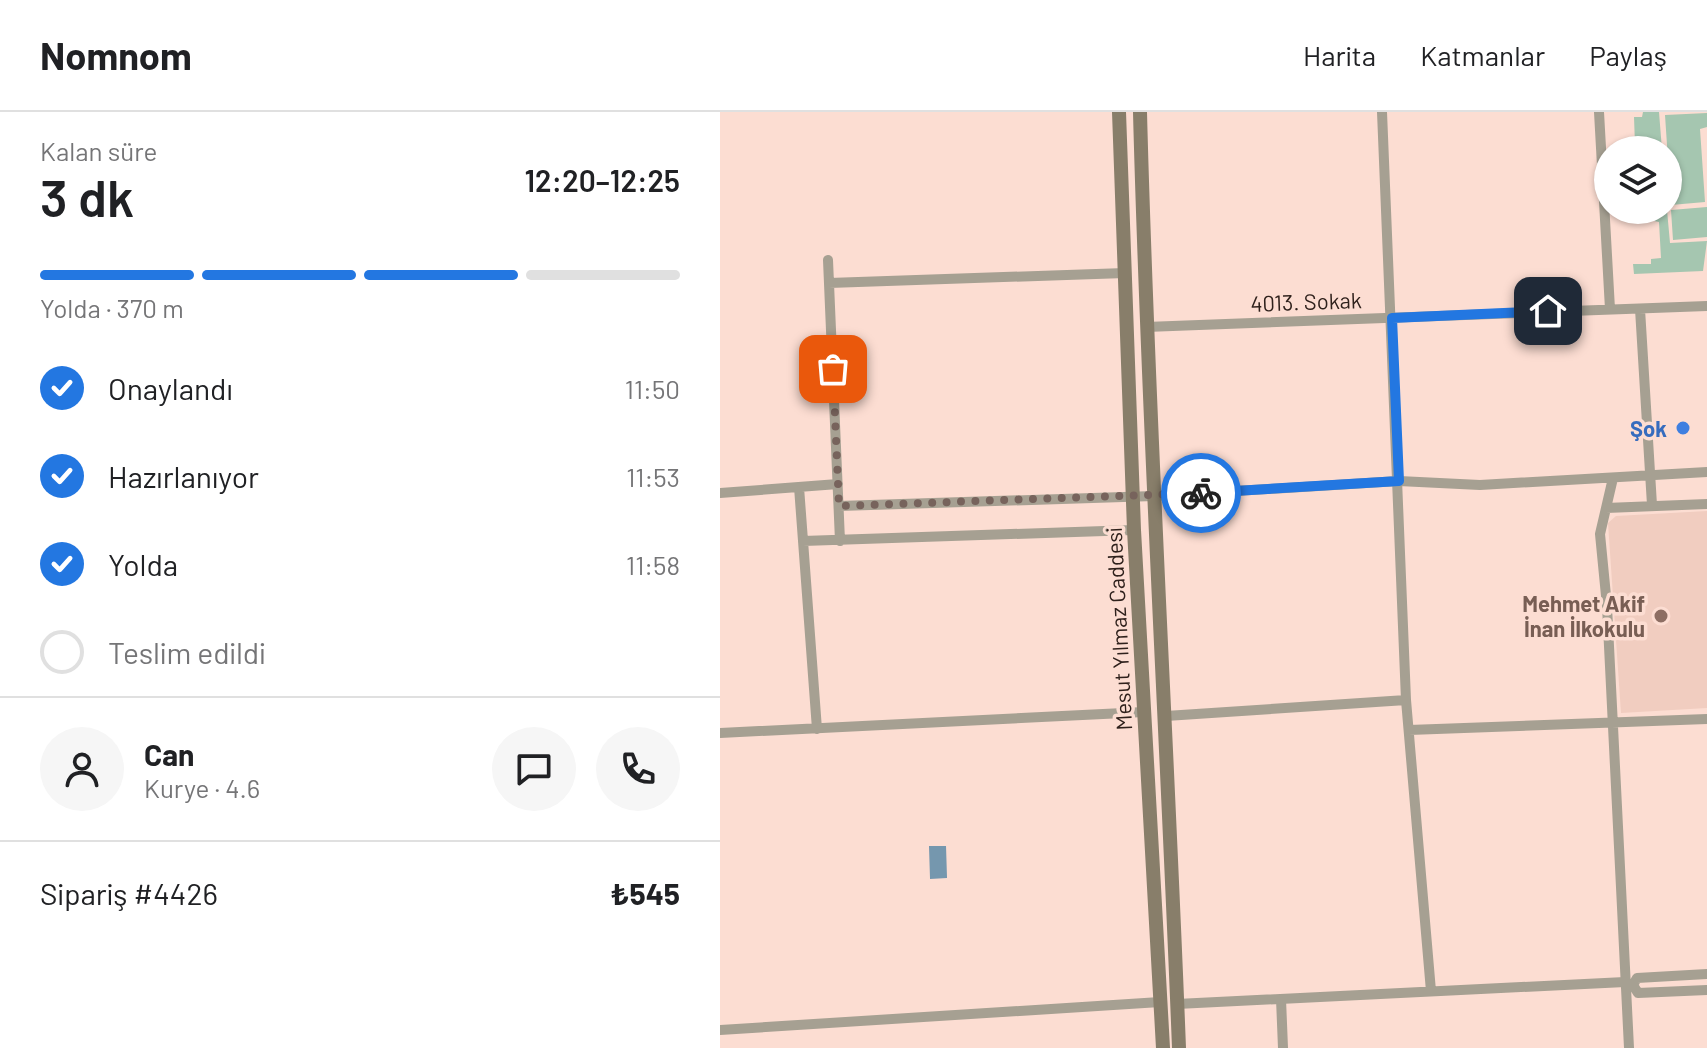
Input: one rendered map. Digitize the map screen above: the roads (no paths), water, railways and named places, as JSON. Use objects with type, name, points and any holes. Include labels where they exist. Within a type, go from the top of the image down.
[{"type":"main road","name":"Mesut Yılmaz Caddesi","points":[[1119,112],[1134,530],[1163,1048]]},
{"type":"main road","name":"Mesut Yılmaz Caddesi","points":[[1140,112],[1146,327],[1179,1048]]},
{"type":"street","points":[[1382,112],[1406,700],[1431,991]]},
{"type":"street","points":[[1599,112],[1610,309]]},
{"type":"street","points":[[828,260],[840,541]]},
{"type":"street","points":[[829,283],[1125,273]]},
{"type":"street","name":"4013. Sokak","points":[[1146,327],[1707,306]]},
{"type":"street","points":[[1640,309],[1652,505]]},
{"type":"street","points":[[839,506],[1154,496],[1399,481],[1480,485],[1707,472]]},
{"type":"street","points":[[1613,478],[1600,534],[1629,1048]]},
{"type":"street","points":[[720,493],[838,484]]},
{"type":"street","points":[[799,487],[817,729]]},
{"type":"street","points":[[1606,508],[1707,504]]},
{"type":"street","points":[[803,541],[1134,530]]},
{"type":"street","points":[[1166,716],[1406,700]]},
{"type":"street","points":[[720,733],[1144,712]]},
{"type":"street","points":[[1409,730],[1707,719]]},
{"type":"street","points":[[1707,974],[1637,978],[1633,985],[1638,993],[1707,990]]},
{"type":"street","points":[[1177,1004],[1625,982]]},
{"type":"street","points":[[1281,999],[1283,1048]]},
{"type":"street","points":[[720,1030],[1160,1002]]},
{"type":"water","points":[[929,846],[946,846],[947,878],[930,879]]},
{"type":"place","name":"Şok","points":[[1683,428]]},
{"type":"place","name":"Mehmet Akif İnan İlkokulu","points":[[1661,616]]}]
